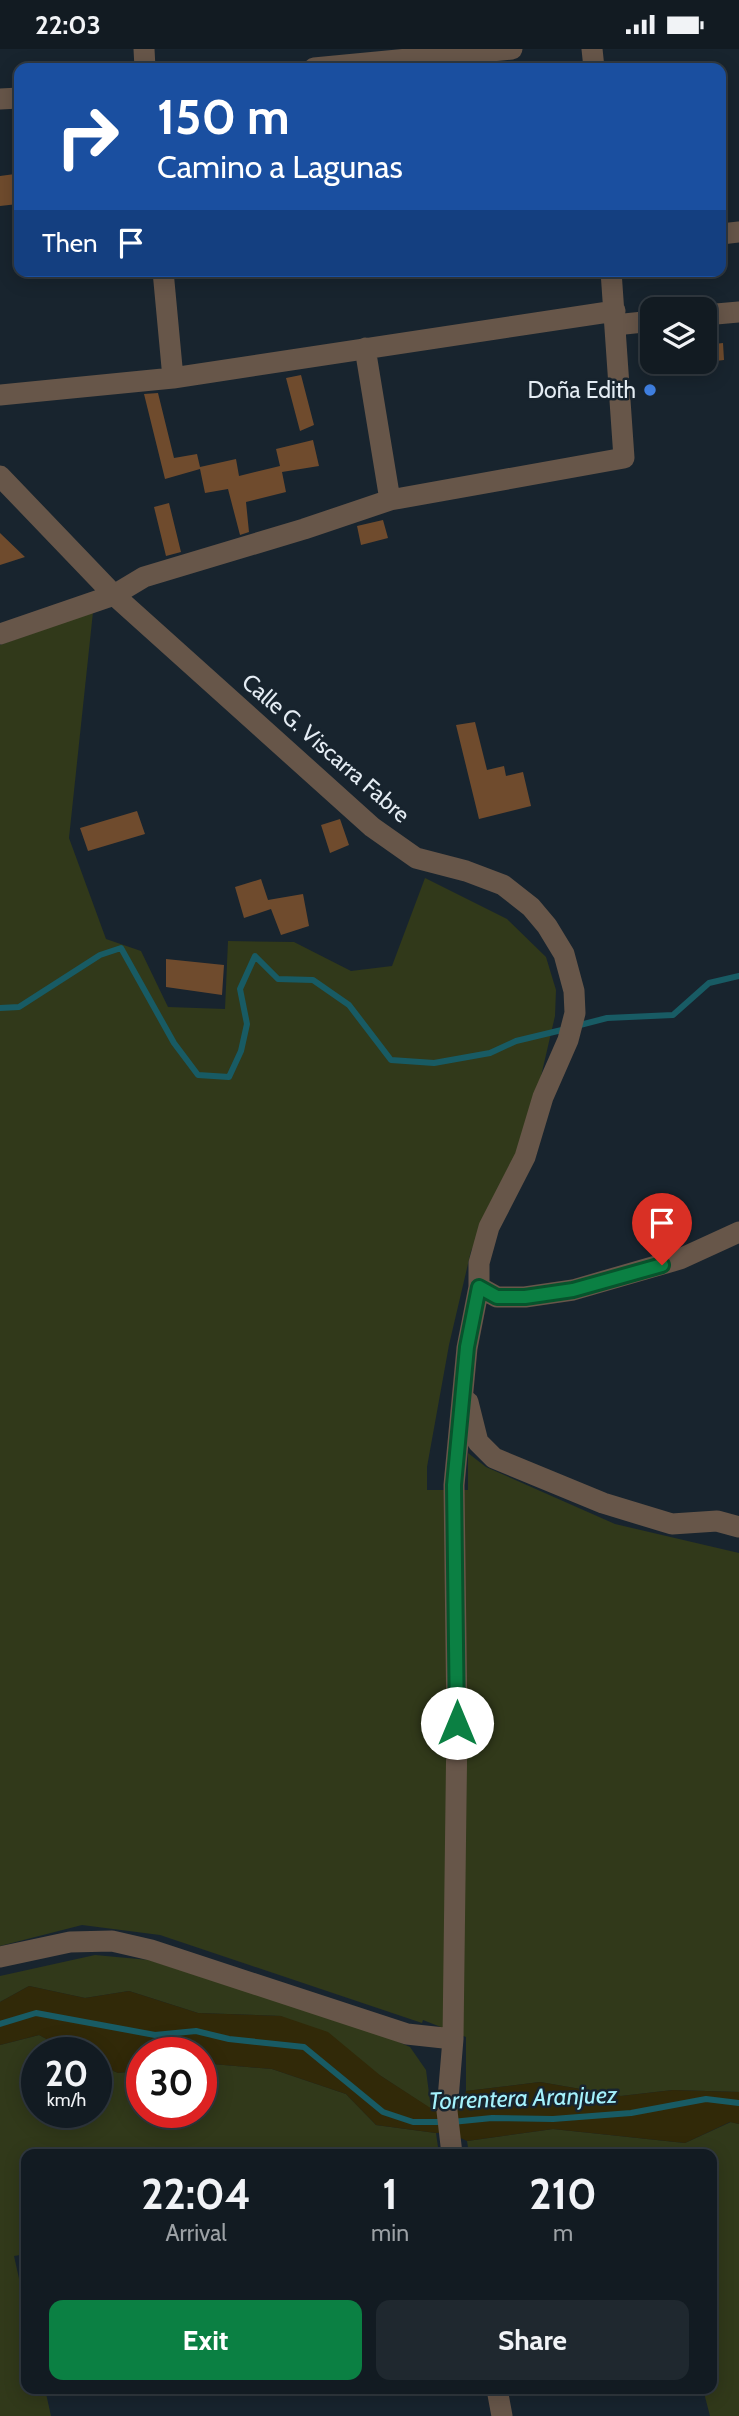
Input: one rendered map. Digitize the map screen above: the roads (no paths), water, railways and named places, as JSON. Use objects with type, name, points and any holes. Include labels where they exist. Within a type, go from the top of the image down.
[{"type":"street","points":[[338,63],[371,56],[512,49]]},
{"type":"street","points":[[164,277],[173,378]]},
{"type":"street","points":[[0,634],[114,595],[144,577],[390,500],[624,458],[612,277]]},
{"type":"street","points":[[717,314],[739,312]]},
{"type":"street","points":[[0,395],[173,378],[365,348],[615,318],[640,320]]},
{"type":"street","points":[[365,348],[390,500]]},
{"type":"street","name":"Calle G. Viscarra Fabre","points":[[0,476],[114,595],[372,827],[416,858],[466,871],[503,885],[531,907],[547,926],[564,954],[575,991],[575,1013],[568,1040],[543,1097],[525,1157],[489,1227],[480,1263],[479,1287],[467,1347]]},
{"type":"street","points":[[479,1287],[497,1297],[525,1297],[573,1290],[680,1259],[739,1231]]},
{"type":"street","points":[[467,1347],[468,1406],[478,1441],[494,1458],[603,1503],[673,1524],[717,1521],[739,1527]]},
{"type":"street","points":[[451,2149],[448,2122],[453,2039],[457,1723],[454,1485],[467,1347]]},
{"type":"street","points":[[0,1957],[69,1942],[112,1941],[151,1950],[407,2034],[453,2039]]},
{"type":"street","points":[[497,2394],[502,2416]]},
{"type":"waterway","points":[[0,1008],[19,1007],[100,955],[121,948],[174,1043],[198,1075],[229,1077],[241,1051],[247,1024],[240,989],[255,956],[278,979],[313,980],[349,1005],[391,1060],[434,1063],[490,1053],[516,1041],[566,1029]]},
{"type":"waterway","points":[[576,1026],[607,1018],[673,1015],[709,983],[739,976]]},
{"type":"waterway","name":"Torrentera Aranjuez","points":[[0,2024],[36,2013],[155,2035],[196,2031],[229,2039],[304,2047],[383,2112],[413,2122],[492,2118],[553,2119],[631,2113],[706,2099],[739,2103]]},
{"type":"place","name":"Doña Edith","points":[[650,390]]}]
